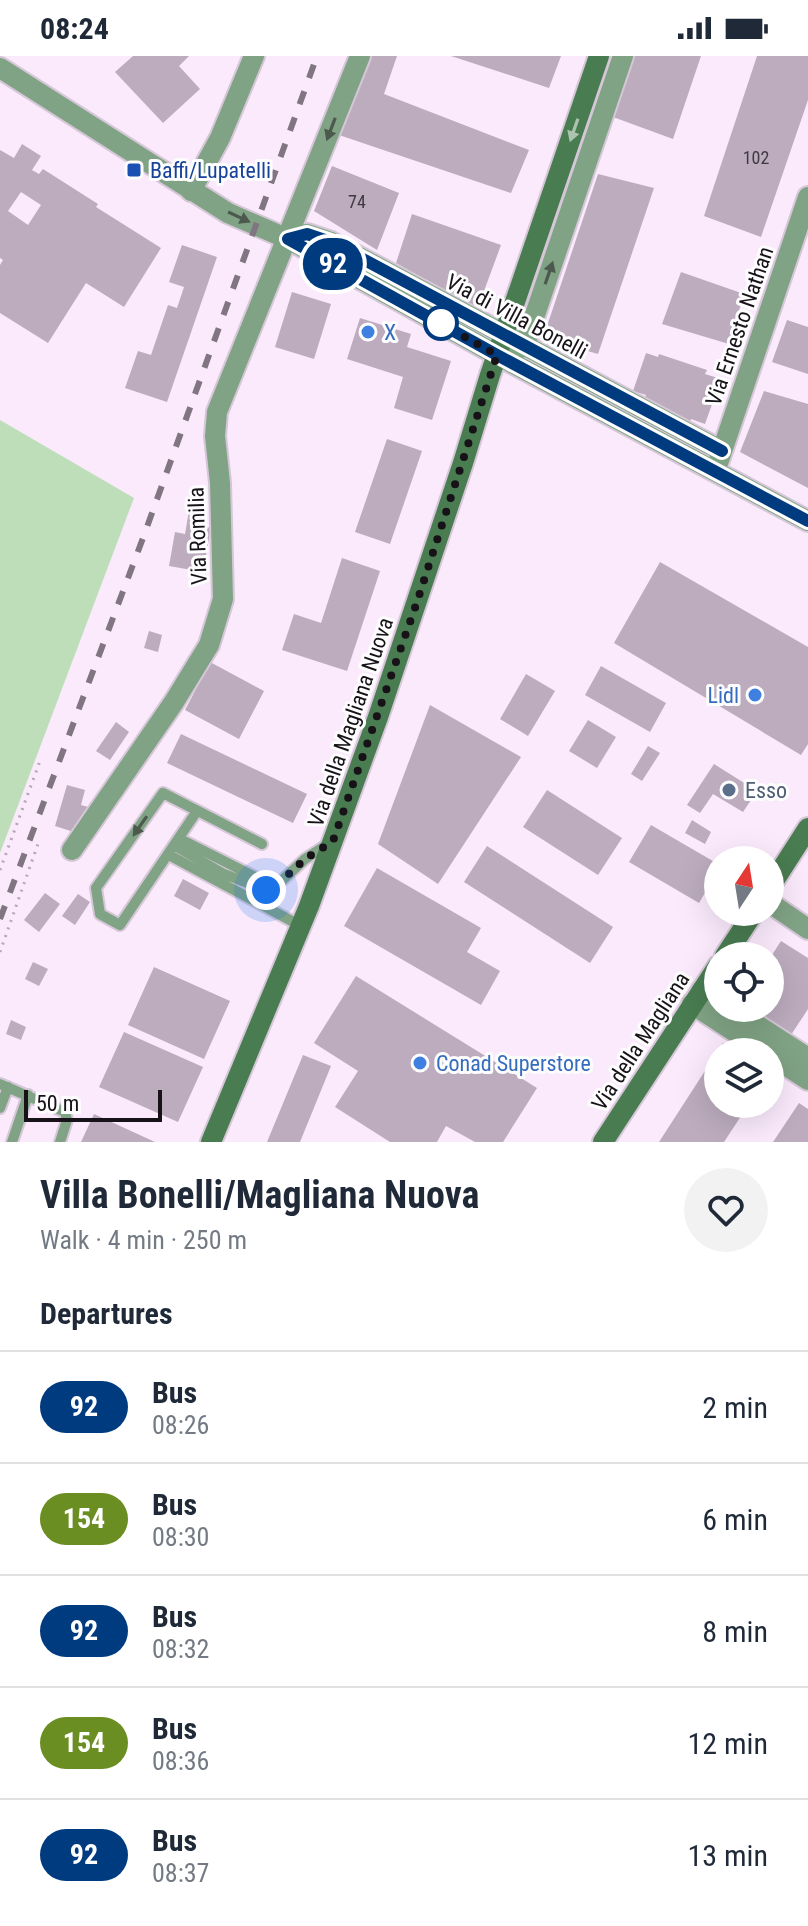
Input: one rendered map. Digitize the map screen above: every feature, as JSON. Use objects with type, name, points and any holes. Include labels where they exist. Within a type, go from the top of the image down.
[{"type":"main road","name":"Via della Magliana Nuova","points":[[211,1142],[301,926],[401,652],[500,345],[599,56]]},
{"type":"main road","points":[[784,865],[808,828]]},
{"type":"main road","name":"Via della Magliana","points":[[603,1142],[704,998]]},
{"type":"street","points":[[191,191],[216,146],[254,56]]},
{"type":"street","name":"Via Romilia","points":[[72,850],[174,702],[209,645],[223,599],[220,483],[215,436],[217,412],[360,56]]},
{"type":"street","points":[[500,345],[524,347],[623,56]]},
{"type":"street","name":"Via di Villa Bonelli","points":[[0,68],[228,213],[288,239],[500,345],[715,471],[808,521]]},
{"type":"street","name":"Via Ernesto Nathan","points":[[715,471],[808,197]]},
{"type":"street","name":"Via di Villa Bonelli","points":[[524,347],[722,451]]},
{"type":"street","points":[[784,913],[808,929]]},
{"type":"street","points":[[732,1022],[751,1038]]},
{"type":"street","points":[[753,1022],[808,1058]]},
{"type":"street","points":[[784,1064],[808,1080]]},
{"type":"lane","points":[[197,811],[120,925],[100,914],[96,888],[163,793],[262,844]]},
{"type":"lane","points":[[175,847],[261,890],[275,887],[305,859],[333,841]]},
{"type":"lane","points":[[175,847],[301,926]]},
{"type":"lane","points":[[0,1108],[4,1086],[65,1112],[67,1120],[60,1142]]},
{"type":"lane","points":[[12,1142],[28,1095]]},
{"type":"path","points":[[0,870],[40,761]]},
{"type":"path","points":[[0,952],[39,841]]},
{"type":"green space","points":[[0,420],[134,498],[0,853]]},
{"type":"building","points":[[133,56],[189,56],[179,66],[200,89],[163,123],[115,72]]},
{"type":"building","points":[[365,56],[397,56],[384,94],[529,150],[511,193],[336,134]]},
{"type":"building","points":[[451,56],[561,56],[549,88]]},
{"type":"building","points":[[634,56],[701,56],[673,139],[613,117]]},
{"type":"building","points":[[757,56],[808,56],[808,100],[761,237],[704,216]]},
{"type":"building","points":[[22,144],[41,156],[32,170],[39,174],[43,169],[161,248],[124,307],[86,283],[48,343],[0,313],[0,265],[3,260],[0,258],[0,150],[14,158]],"holes":[[[21,192],[41,205],[28,225],[8,211]]]},
{"type":"building","points":[[332,166],[399,193],[377,250],[314,211]]},
{"type":"building","points":[[598,174],[654,188],[598,354],[543,338]]},
{"type":"building","points":[[412,214],[501,245],[477,310],[396,263]]},
{"type":"building","points":[[182,245],[217,257],[167,402],[125,388],[138,351],[151,355],[168,305],[177,308],[184,287],[169,282]]},
{"type":"building","points":[[681,272],[744,294],[729,344],[662,324]]},
{"type":"building","points":[[292,292],[331,304],[314,359],[275,347]]},
{"type":"building","points":[[360,318],[411,334],[407,347],[451,361],[432,420],[394,408],[403,377],[347,359]]},
{"type":"building","points":[[787,320],[808,327],[808,374],[772,362]]},
{"type":"building","points":[[646,353],[658,357],[659,354],[707,370],[705,374],[721,379],[705,424],[691,419],[690,423],[642,406],[646,395],[633,391]]},
{"type":"building","points":[[764,391],[808,404],[808,488],[740,452]]},
{"type":"building","points":[[387,439],[422,451],[390,544],[355,532]]},
{"type":"building","points":[[192,493],[206,496],[201,526],[211,528],[203,572],[169,566],[175,532],[185,534]]},
{"type":"building","points":[[342,558],[380,571],[347,671],[282,650],[294,614],[321,623]]},
{"type":"building","name":"Lidl","points":[[660,562],[808,647],[808,744],[801,755],[614,643]]},
{"type":"building","points":[[149,631],[162,635],[158,652],[144,648]]},
{"type":"building","points":[[210,662],[264,691],[239,739],[185,710]]},
{"type":"building","points":[[601,666],[666,703],[650,732],[585,695]]},
{"type":"building","points":[[526,674],[555,691],[528,736],[500,719]]},
{"type":"building","points":[[430,705],[521,757],[438,884],[378,844]]},
{"type":"building","points":[[588,720],[616,737],[597,768],[569,751]]},
{"type":"building","points":[[116,722],[129,732],[110,760],[96,751]]},
{"type":"building","points":[[181,734],[307,794],[293,823],[167,763]]},
{"type":"building","points":[[648,746],[660,753],[642,781],[631,774]]},
{"type":"building","points":[[714,764],[757,791],[743,812],[713,794],[700,813],[687,805]]},
{"type":"building","points":[[67,785],[85,790],[81,805],[88,807],[80,834],[55,826]]},
{"type":"building","points":[[547,790],[622,838],[598,875],[523,827]]},
{"type":"building","points":[[692,820],[711,832],[705,844],[685,833]]},
{"type":"building","points":[[651,825],[704,856],[704,895],[699,903],[629,862]]},
{"type":"building","points":[[487,846],[613,927],[590,963],[464,882]]},
{"type":"building","points":[[377,868],[481,928],[467,952],[500,971],[481,1005],[344,926]]},
{"type":"building","points":[[183,879],[209,893],[200,910],[174,896]]},
{"type":"building","points":[[45,893],[60,904],[39,932],[24,920]]},
{"type":"building","points":[[78,894],[90,902],[75,925],[62,916]]},
{"type":"building","points":[[784,943],[808,958],[808,1009],[791,1035],[771,1022],[784,1022]]},
{"type":"building","points":[[33,962],[48,969],[39,986],[25,979]]},
{"type":"building","points":[[154,967],[230,1001],[204,1059],[128,1025]]},
{"type":"building","name":"Conad Superstore","points":[[356,976],[537,1088],[503,1142],[475,1142],[446,1126],[437,1142],[390,1142],[335,1107],[358,1071],[314,1043]]},
{"type":"building","points":[[11,1020],[26,1027],[21,1040],[6,1034]]},
{"type":"building","points":[[124,1032],[203,1067],[178,1122],[99,1087]]},
{"type":"building","points":[[303,1055],[331,1066],[300,1142],[267,1142]]},
{"type":"building","points":[[704,1072],[704,1118],[740,1118],[724,1142],[659,1142]]},
{"type":"building","points":[[799,1103],[808,1109],[808,1142],[773,1142]]},
{"type":"building","points":[[94,1114],[155,1142],[81,1142]]},
{"type":"railway","points":[[0,919],[143,538],[317,56]]},
{"type":"bus line","name":"92","points":[[722,451],[331,242],[307,234],[288,239],[808,521]]},
{"type":"place","name":"Baffi/Lupatelli","points":[[134,170]]},
{"type":"place","name":"X","points":[[368,332]]},
{"type":"place","name":"Lidl","points":[[755,695]]},
{"type":"place","name":"Esso","points":[[729,790]]},
{"type":"place","name":"Conad Superstore","points":[[420,1063]]},
{"type":"route","points":[[266,890],[275,887],[298,864],[333,841],[393,674],[497,355],[433,319],[441,323]]}]
